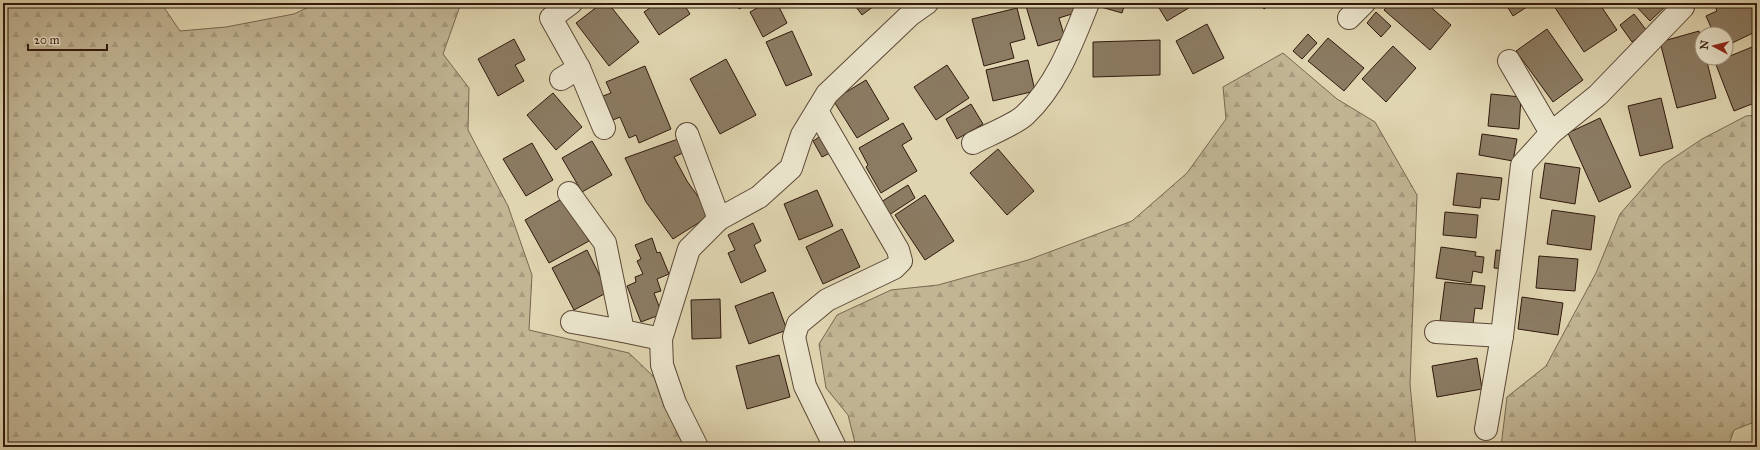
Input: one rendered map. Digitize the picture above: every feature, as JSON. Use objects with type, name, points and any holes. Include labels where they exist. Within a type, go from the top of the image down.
[{"type":"street","points":[[571,3],[550,18],[579,68],[604,128]]},
{"type":"street","points":[[696,447],[675,403],[662,365],[661,340],[689,249],[719,219],[758,197],[791,168],[802,135],[827,94],[910,15],[927,3]]},
{"type":"street","points":[[973,143],[1024,116],[1052,83],[1068,52],[1088,3]]},
{"type":"street","points":[[1348,18],[1364,3]]},
{"type":"street","points":[[1486,429],[1502,336],[1522,165],[1551,133],[1598,95],[1683,7],[1682,3]]},
{"type":"street","points":[[1509,61],[1551,133]]},
{"type":"street","points":[[561,79],[579,68]]},
{"type":"street","points":[[817,111],[898,250],[901,260],[894,268],[827,300],[798,324],[794,338],[805,386],[835,447]]},
{"type":"street","points":[[687,134],[719,219]]},
{"type":"street","points":[[569,193],[605,243],[623,331]]},
{"type":"street","points":[[572,322],[623,331],[661,340]]},
{"type":"street","points":[[1436,332],[1502,336]]},
{"type":"green space","points":[[3,3],[161,3],[180,31],[226,27],[294,14],[317,3],[461,3],[443,54],[469,88],[468,130],[508,206],[532,275],[529,330],[629,353],[654,377],[687,447],[3,447]]},
{"type":"green space","points":[[1283,53],[1337,99],[1375,122],[1417,195],[1410,384],[1416,447],[856,447],[848,415],[826,388],[819,344],[837,315],[891,290],[938,285],[1028,260],[1132,221],[1187,173],[1226,119],[1223,87]]},
{"type":"green space","points":[[1757,115],[1757,421],[1734,430],[1728,447],[1501,447],[1507,397],[1546,366],[1596,273],[1620,214],[1663,165],[1702,139],[1746,116]]},
{"type":"building","points":[[602,3],[608,3],[639,42],[609,66],[576,23]]},
{"type":"building","points":[[647,3],[683,3],[690,14],[659,35],[644,12],[650,8]]},
{"type":"building","points":[[737,3],[751,3],[739,9]]},
{"type":"building","points":[[766,3],[777,3],[787,23],[763,37],[750,12]]},
{"type":"building","points":[[853,3],[878,3],[862,15]]},
{"type":"building","points":[[1025,3],[1072,3],[1075,13],[1059,18],[1065,38],[1038,46]]},
{"type":"building","points":[[1102,3],[1125,3],[1122,13],[1101,7]]},
{"type":"building","points":[[1156,3],[1197,3],[1167,21]]},
{"type":"building","points":[[1260,3],[1272,3],[1264,9]]},
{"type":"building","points":[[1390,3],[1426,3],[1451,25],[1430,50],[1384,10]]},
{"type":"building","points":[[1505,3],[1533,3],[1513,16]]},
{"type":"building","points":[[1552,3],[1599,3],[1617,30],[1584,52]]},
{"type":"building","points":[[1633,3],[1669,3],[1650,21]]},
{"type":"building","points":[[1757,3],[1757,31],[1734,42],[1734,26],[1710,26],[1706,16],[1717,11],[1714,4]]},
{"type":"building","points":[[1017,8],[1025,39],[1010,43],[1014,58],[984,66],[972,19]]},
{"type":"building","points":[[1376,12],[1391,26],[1381,37],[1367,23]]},
{"type":"building","points":[[1634,14],[1647,31],[1632,42],[1620,25]]},
{"type":"building","points":[[1207,24],[1224,58],[1193,74],[1176,41]]},
{"type":"building","points":[[1547,29],[1583,80],[1553,102],[1516,51]]},
{"type":"building","points":[[792,31],[812,75],[786,86],[766,42]]},
{"type":"building","points":[[1694,32],[1694,66],[1708,66],[1716,98],[1677,108],[1660,42]]},
{"type":"building","points":[[1308,34],[1317,43],[1302,59],[1293,51]]},
{"type":"building","points":[[1328,38],[1364,68],[1344,91],[1308,61]]},
{"type":"building","points":[[514,39],[525,60],[515,65],[524,81],[498,96],[478,59]]},
{"type":"building","points":[[1160,40],[1160,75],[1093,77],[1093,42]]},
{"type":"building","points":[[1757,45],[1757,102],[1734,111],[1717,66],[1734,66],[1734,54]]},
{"type":"building","points":[[1393,46],[1416,68],[1386,102],[1362,79]]},
{"type":"building","points":[[726,59],[756,115],[720,134],[690,79]]},
{"type":"building","points":[[1028,60],[1035,91],[993,101],[986,70]]},
{"type":"building","points":[[947,65],[969,98],[936,120],[914,87]]},
{"type":"building","points":[[645,66],[671,129],[639,143],[636,135],[629,138],[620,117],[613,120],[603,96],[611,93],[606,82]]},
{"type":"building","points":[[866,80],[889,119],[857,138],[833,100]]},
{"type":"building","points":[[553,93],[582,127],[556,150],[527,115]]},
{"type":"building","points":[[1491,94],[1521,97],[1519,129],[1488,126]]},
{"type":"building","points":[[1661,98],[1673,148],[1640,156],[1628,106]]},
{"type":"building","points":[[971,104],[983,124],[957,139],[946,119]]},
{"type":"building","points":[[1600,118],[1631,187],[1599,202],[1568,133]]},
{"type":"building","points":[[903,123],[912,139],[902,145],[917,171],[881,193],[866,167],[868,165],[859,148]]},
{"type":"building","points":[[824,134],[834,151],[822,157],[813,141]]},
{"type":"building","points":[[1482,134],[1517,139],[1513,161],[1479,155]]},
{"type":"building","points":[[678,139],[685,152],[674,157],[687,181],[711,215],[673,239],[646,202],[625,158]]},
{"type":"building","points":[[592,141],[612,175],[582,192],[562,158]]},
{"type":"building","points":[[532,143],[553,180],[526,196],[503,159]]},
{"type":"building","points":[[998,149],[1034,191],[1007,215],[970,173]]},
{"type":"building","points":[[1545,163],[1580,168],[1575,204],[1540,198]]},
{"type":"building","points":[[1457,173],[1502,178],[1499,200],[1481,198],[1480,208],[1453,205]]},
{"type":"building","points":[[908,185],[915,198],[889,215],[881,202]]},
{"type":"building","points":[[817,190],[833,226],[799,240],[784,204]]},
{"type":"building","points":[[925,195],[954,241],[925,260],[895,215]]},
{"type":"building","points":[[565,197],[589,241],[549,263],[525,220]]},
{"type":"building","points":[[1552,210],[1595,216],[1591,250],[1547,244]]},
{"type":"building","points":[[1445,212],[1478,215],[1476,238],[1443,235]]},
{"type":"building","points":[[753,223],[761,241],[754,245],[766,271],[741,283],[728,253],[735,250],[728,235]]},
{"type":"building","points":[[842,229],[860,267],[823,284],[806,247]]},
{"type":"building","points":[[652,238],[657,253],[660,252],[669,274],[657,279],[661,291],[654,293],[662,314],[641,322],[627,286],[636,282],[635,277],[643,274],[637,261],[641,259],[635,245]]},
{"type":"building","points":[[1441,247],[1476,252],[1475,256],[1484,257],[1482,273],[1473,271],[1471,283],[1436,278]]},
{"type":"building","points":[[587,250],[608,292],[574,310],[552,268]]},
{"type":"building","points":[[1496,250],[1506,251],[1505,269],[1494,268]]},
{"type":"building","points":[[1539,256],[1578,259],[1575,291],[1536,288]]},
{"type":"building","points":[[1445,282],[1485,286],[1482,309],[1475,308],[1473,324],[1440,321]]},
{"type":"building","points":[[773,292],[787,330],[749,344],[735,306]]},
{"type":"building","points":[[1522,297],[1563,303],[1558,335],[1518,329]]},
{"type":"building","points":[[720,299],[721,338],[692,339],[691,300]]},
{"type":"building","points":[[779,355],[790,397],[747,409],[736,366]]},
{"type":"building","points":[[1477,358],[1482,389],[1437,397],[1432,366]]}]
